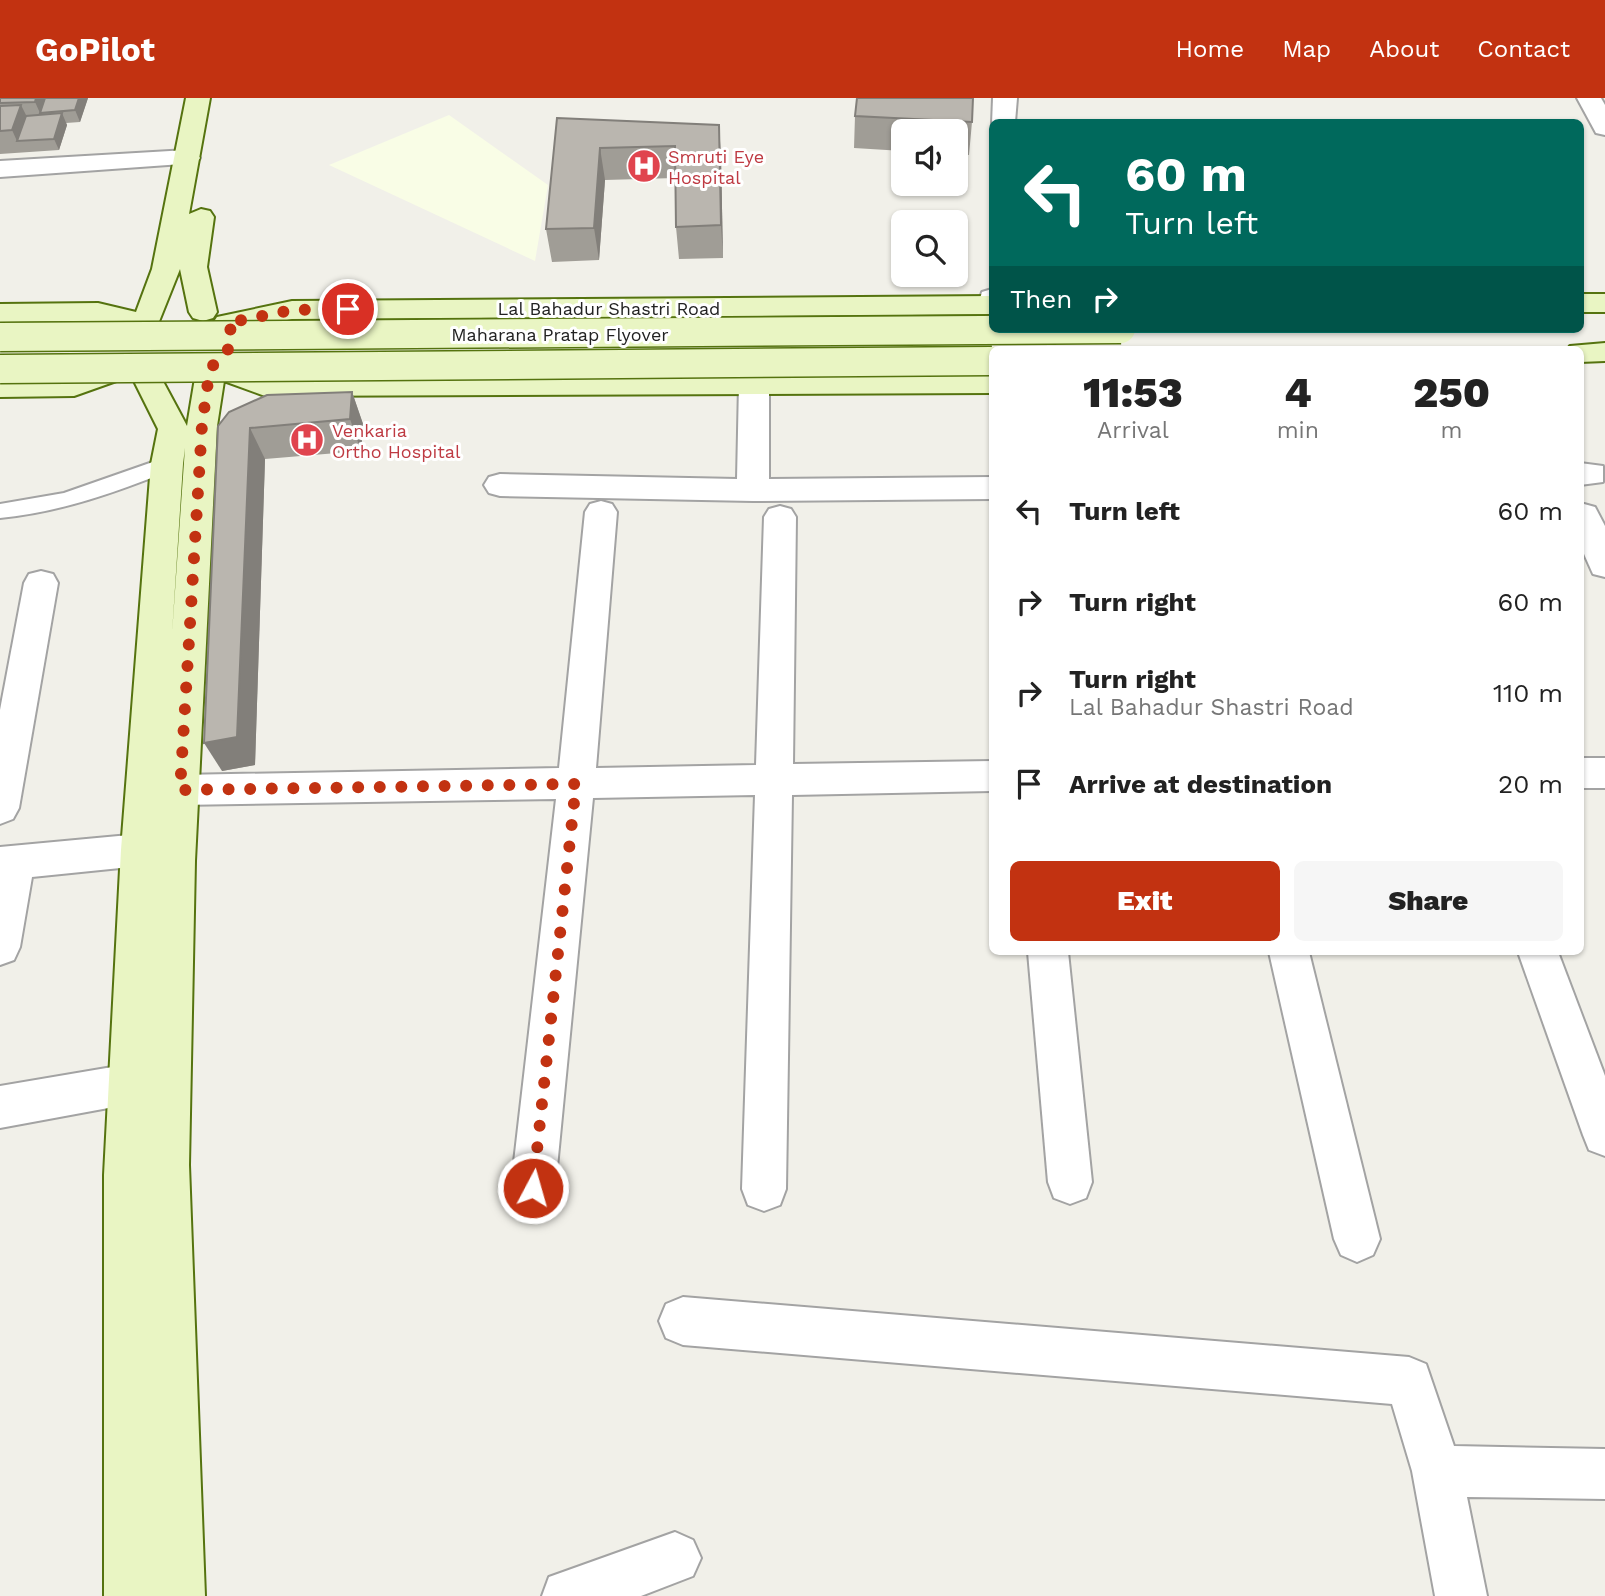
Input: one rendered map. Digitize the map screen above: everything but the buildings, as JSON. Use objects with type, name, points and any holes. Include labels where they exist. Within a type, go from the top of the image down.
[{"type":"main road","points":[[130,1596],[126,1175],[140,850],[167,464],[173,429],[137,373],[121,356],[123,344],[146,323],[166,269],[198,98]]},
{"type":"main road","points":[[0,387],[74,386],[137,373],[181,378],[212,366],[230,348],[233,339],[215,317],[193,267],[221,98]]},
{"type":"main road","points":[[1584,303],[1605,303]]},
{"type":"main road","name":"Lal Bahadur Shastri Road","points":[[146,323],[174,312],[215,317],[292,310],[989,305]]},
{"type":"main road","points":[[0,313],[98,312],[146,323]]},
{"type":"main road","points":[[1584,327],[1605,326]]},
{"type":"main road","name":"Maharana Pratap Flyover","points":[[0,337],[989,330]]},
{"type":"main road","points":[[1584,353],[1605,352]]},
{"type":"main road","name":"Maharana Pratap Flyover","points":[[0,369],[989,361]]},
{"type":"main road","points":[[212,366],[265,386],[989,383]]},
{"type":"main road","points":[[178,1596],[167,1165],[180,790],[202,425],[212,366]]},
{"type":"main road","points":[[1584,378],[1605,378]]},
{"type":"street","points":[[1003,119],[1005,98]]},
{"type":"street","points":[[1589,98],[1600,142]]},
{"type":"street","points":[[0,169],[187,158]]},
{"type":"street","points":[[753,490],[754,384]]},
{"type":"street","points":[[500,485],[753,490],[989,488]]},
{"type":"street","points":[[533,1188],[576,784],[601,512]]},
{"type":"street","points":[[1584,515],[1605,565]]},
{"type":"street","points":[[764,1189],[780,517]]},
{"type":"street","points":[[0,808],[41,583]]},
{"type":"street","points":[[1584,773],[1605,773]]},
{"type":"street","points":[[180,790],[989,776]]},
{"type":"street","points":[[0,947],[7,863],[140,850]]},
{"type":"street","points":[[1048,955],[1070,1182]]},
{"type":"street","points":[[1290,955],[1357,1239]]},
{"type":"street","points":[[1539,955],[1605,1135]]},
{"type":"street","points":[[0,1107],[130,1084]]},
{"type":"street","points":[[683,1321],[1409,1381],[1437,1471],[1461,1596]]},
{"type":"street","points":[[1437,1471],[1605,1474]]},
{"type":"street","points":[[568,1596],[675,1558]]},
{"type":"lane","points":[[0,511],[33,509],[101,491],[167,464]]},
{"type":"shaded area","points":[[449,115],[548,185],[535,261],[329,165]]},
{"type":"place","name":"Smruti Eye Hospital","points":[[644,166]]},
{"type":"place","name":"Venkaria Ortho Hospital","points":[[307,440]]},
{"type":"route","points":[[348,309],[292,310],[227,323],[232,330],[233,339],[225,356],[212,366],[202,425],[180,790],[576,784],[533,1188]]}]
